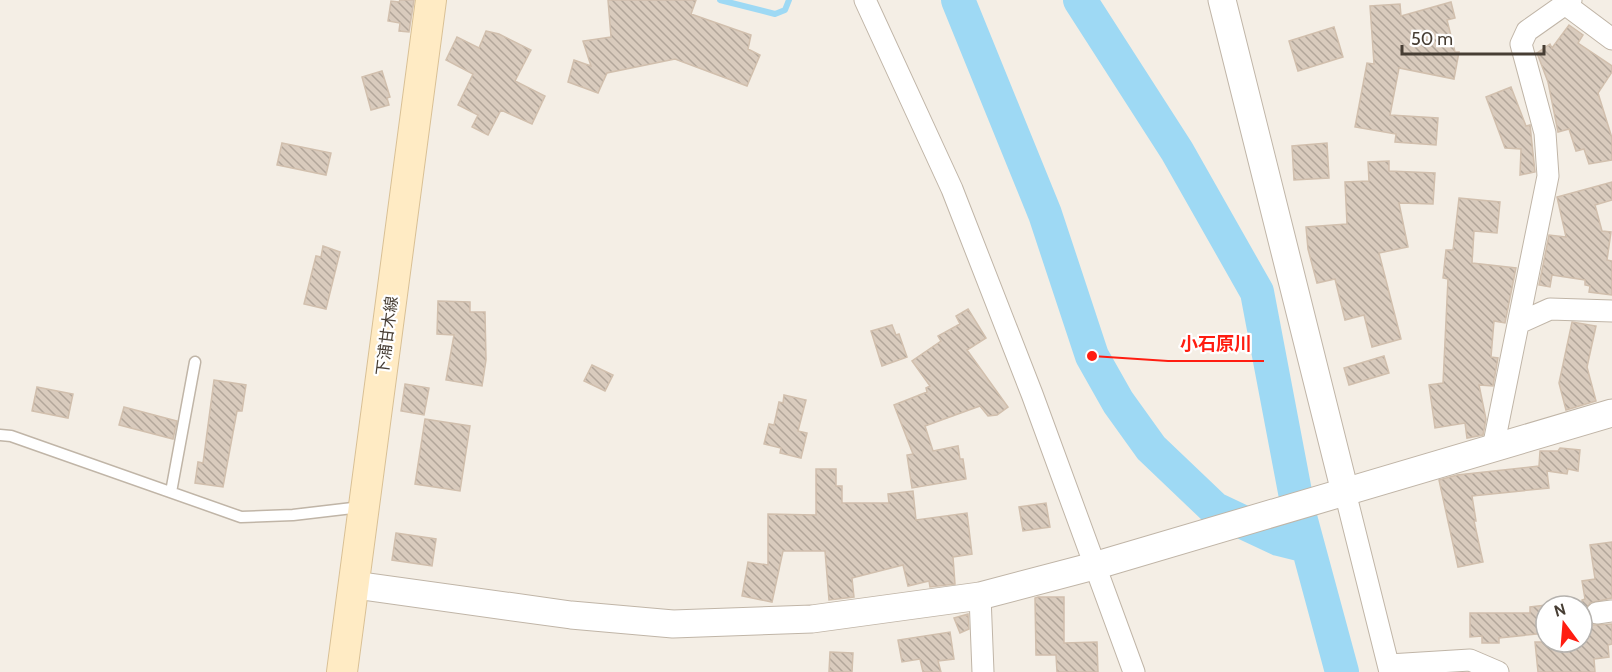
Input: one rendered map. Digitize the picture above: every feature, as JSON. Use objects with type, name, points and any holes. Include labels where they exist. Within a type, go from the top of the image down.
[{"type":"main road","name":"下浦甘木線","points":[[342,672],[431,0]]},
{"type":"street","points":[[865,0],[952,189],[1099,564],[1134,672]]},
{"type":"street","points":[[1222,0],[1389,669],[1470,660],[1498,672]]},
{"type":"street","points":[[1493,448],[1548,176],[1545,133],[1521,44],[1527,31],[1568,2],[1612,39]]},
{"type":"street","points":[[1519,323],[1550,309],[1612,311]]},
{"type":"street","points":[[355,585],[571,615],[673,624],[813,619],[980,596],[1099,564],[1612,413]]},
{"type":"street","points":[[980,596],[983,672]]},
{"type":"lane","points":[[171,492],[195,362]]},
{"type":"lane","points":[[0,435],[11,436],[241,517],[293,515],[364,506]]},
{"type":"building","points":[[400,0],[414,0],[409,32],[399,31],[400,23],[388,21],[391,1],[399,2]]},
{"type":"building","points":[[608,0],[696,0],[691,14],[751,35],[748,49],[760,55],[747,86],[675,59],[607,73],[598,93],[568,82],[574,60],[591,66],[583,41],[611,37]]},
{"type":"building","points":[[1451,2],[1455,18],[1447,20],[1455,52],[1459,52],[1454,79],[1399,68],[1390,115],[1438,118],[1436,145],[1395,142],[1396,134],[1355,127],[1367,63],[1374,64],[1370,6],[1400,4],[1401,16]]},
{"type":"building","points":[[1569,25],[1583,35],[1578,43],[1612,66],[1612,72],[1598,93],[1612,138],[1612,160],[1589,164],[1584,149],[1576,151],[1569,129],[1558,132],[1548,82],[1537,53],[1550,44],[1552,48]]},
{"type":"building","points":[[1334,27],[1343,57],[1298,71],[1289,41]]},
{"type":"building","points":[[486,31],[499,34],[531,50],[515,81],[545,96],[532,124],[501,110],[488,135],[472,127],[478,115],[458,105],[473,74],[446,60],[457,37],[479,48]]},
{"type":"building","points":[[382,71],[390,97],[387,98],[389,105],[371,110],[362,77]]},
{"type":"building","points":[[1511,87],[1526,126],[1530,125],[1535,172],[1520,175],[1521,149],[1505,148],[1486,97]]},
{"type":"building","points":[[282,143],[331,153],[326,175],[277,165]]},
{"type":"building","points":[[1327,143],[1329,178],[1294,180],[1292,146]]},
{"type":"building","points":[[1389,161],[1389,171],[1435,173],[1433,204],[1399,203],[1408,247],[1379,253],[1401,339],[1372,347],[1364,315],[1345,320],[1335,279],[1317,283],[1308,249],[1306,227],[1347,224],[1345,182],[1369,181],[1368,162]]},
{"type":"building","points":[[1612,182],[1612,200],[1595,205],[1602,231],[1611,232],[1607,260],[1612,261],[1612,295],[1589,292],[1590,286],[1585,285],[1585,280],[1552,275],[1550,287],[1539,285],[1549,235],[1566,237],[1557,197]]},
{"type":"building","points":[[1459,198],[1500,202],[1497,233],[1474,231],[1472,263],[1516,268],[1505,323],[1494,321],[1491,357],[1498,358],[1493,386],[1479,385],[1486,419],[1483,435],[1467,438],[1465,423],[1435,428],[1429,385],[1443,383],[1448,279],[1443,278],[1446,250],[1453,250]]},
{"type":"building","points":[[323,246],[340,252],[326,309],[304,304],[316,256],[321,257]]},
{"type":"building","points":[[438,301],[470,302],[470,312],[485,312],[486,360],[482,386],[446,380],[454,335],[437,334]]},
{"type":"building","points":[[968,309],[986,338],[967,350],[1008,407],[997,415],[988,416],[980,406],[925,426],[933,451],[958,446],[966,479],[912,488],[907,455],[913,454],[894,405],[927,392],[926,388],[930,386],[912,361],[941,341],[938,336],[960,324],[956,316]]},
{"type":"building","points":[[1572,322],[1596,326],[1587,367],[1596,401],[1566,410],[1559,383]]},
{"type":"building","points":[[892,325],[896,335],[899,334],[907,357],[882,366],[871,331]]},
{"type":"building","points":[[1384,356],[1389,373],[1349,385],[1344,368]]},
{"type":"building","points":[[592,365],[613,375],[605,391],[584,381]]},
{"type":"building","points":[[214,380],[246,385],[242,411],[237,411],[223,487],[195,483],[198,462],[203,463]]},
{"type":"building","points":[[405,384],[429,388],[424,415],[401,411]]},
{"type":"building","points":[[37,387],[73,394],[68,418],[32,411]]},
{"type":"building","points":[[784,395],[806,400],[798,431],[807,433],[801,458],[780,453],[781,448],[764,444],[769,424],[774,425],[779,402],[783,403]]},
{"type":"building","points":[[124,407],[177,421],[173,439],[119,425]]},
{"type":"building","points":[[425,419],[470,426],[460,491],[415,484]]},
{"type":"building","points":[[1560,448],[1580,450],[1578,471],[1568,469],[1567,474],[1547,471],[1549,488],[1472,496],[1476,521],[1474,521],[1483,562],[1458,567],[1439,480],[1457,475],[1539,466],[1540,451],[1558,451]]},
{"type":"building","points":[[816,469],[836,469],[836,486],[842,486],[842,503],[889,503],[888,494],[913,491],[916,520],[967,513],[972,554],[953,557],[955,584],[930,587],[929,581],[908,586],[903,565],[852,578],[854,597],[829,600],[825,551],[783,551],[772,602],[742,596],[748,562],[768,565],[768,514],[816,515]]},
{"type":"building","points":[[1046,503],[1050,527],[1023,531],[1019,507]]},
{"type":"building","points":[[396,533],[436,539],[432,566],[392,560]]},
{"type":"building","points":[[1612,542],[1612,598],[1594,602],[1594,594],[1584,594],[1582,581],[1595,579],[1590,545]]},
{"type":"building","points":[[1064,597],[1064,643],[1097,642],[1098,672],[1057,672],[1056,655],[1036,655],[1035,598]]},
{"type":"building","points":[[1534,606],[1534,634],[1499,638],[1499,643],[1482,643],[1482,636],[1470,637],[1470,613],[1530,613],[1530,607]]},
{"type":"building","points":[[968,614],[969,629],[960,633],[954,618]]},
{"type":"building","points":[[1612,624],[1612,644],[1608,645],[1609,657],[1594,659],[1595,672],[1538,672],[1536,654],[1594,654],[1594,625]]},
{"type":"building","points":[[950,632],[954,659],[938,661],[941,672],[923,672],[920,659],[902,662],[898,640]]},
{"type":"building","points":[[830,652],[853,653],[852,672],[829,672]]},
{"type":"waterway","points":[[720,0],[775,14],[785,10],[789,0]]},
{"type":"waterway","points":[[958,0],[1045,214],[1092,356],[1118,402],[1151,448],[1215,509],[1279,539],[1307,546]]},
{"type":"waterway","points":[[1080,0],[1177,151],[1257,292],[1299,513],[1342,672]]},
{"type":"place","name":"小石原川","points":[[1092,356]]}]
